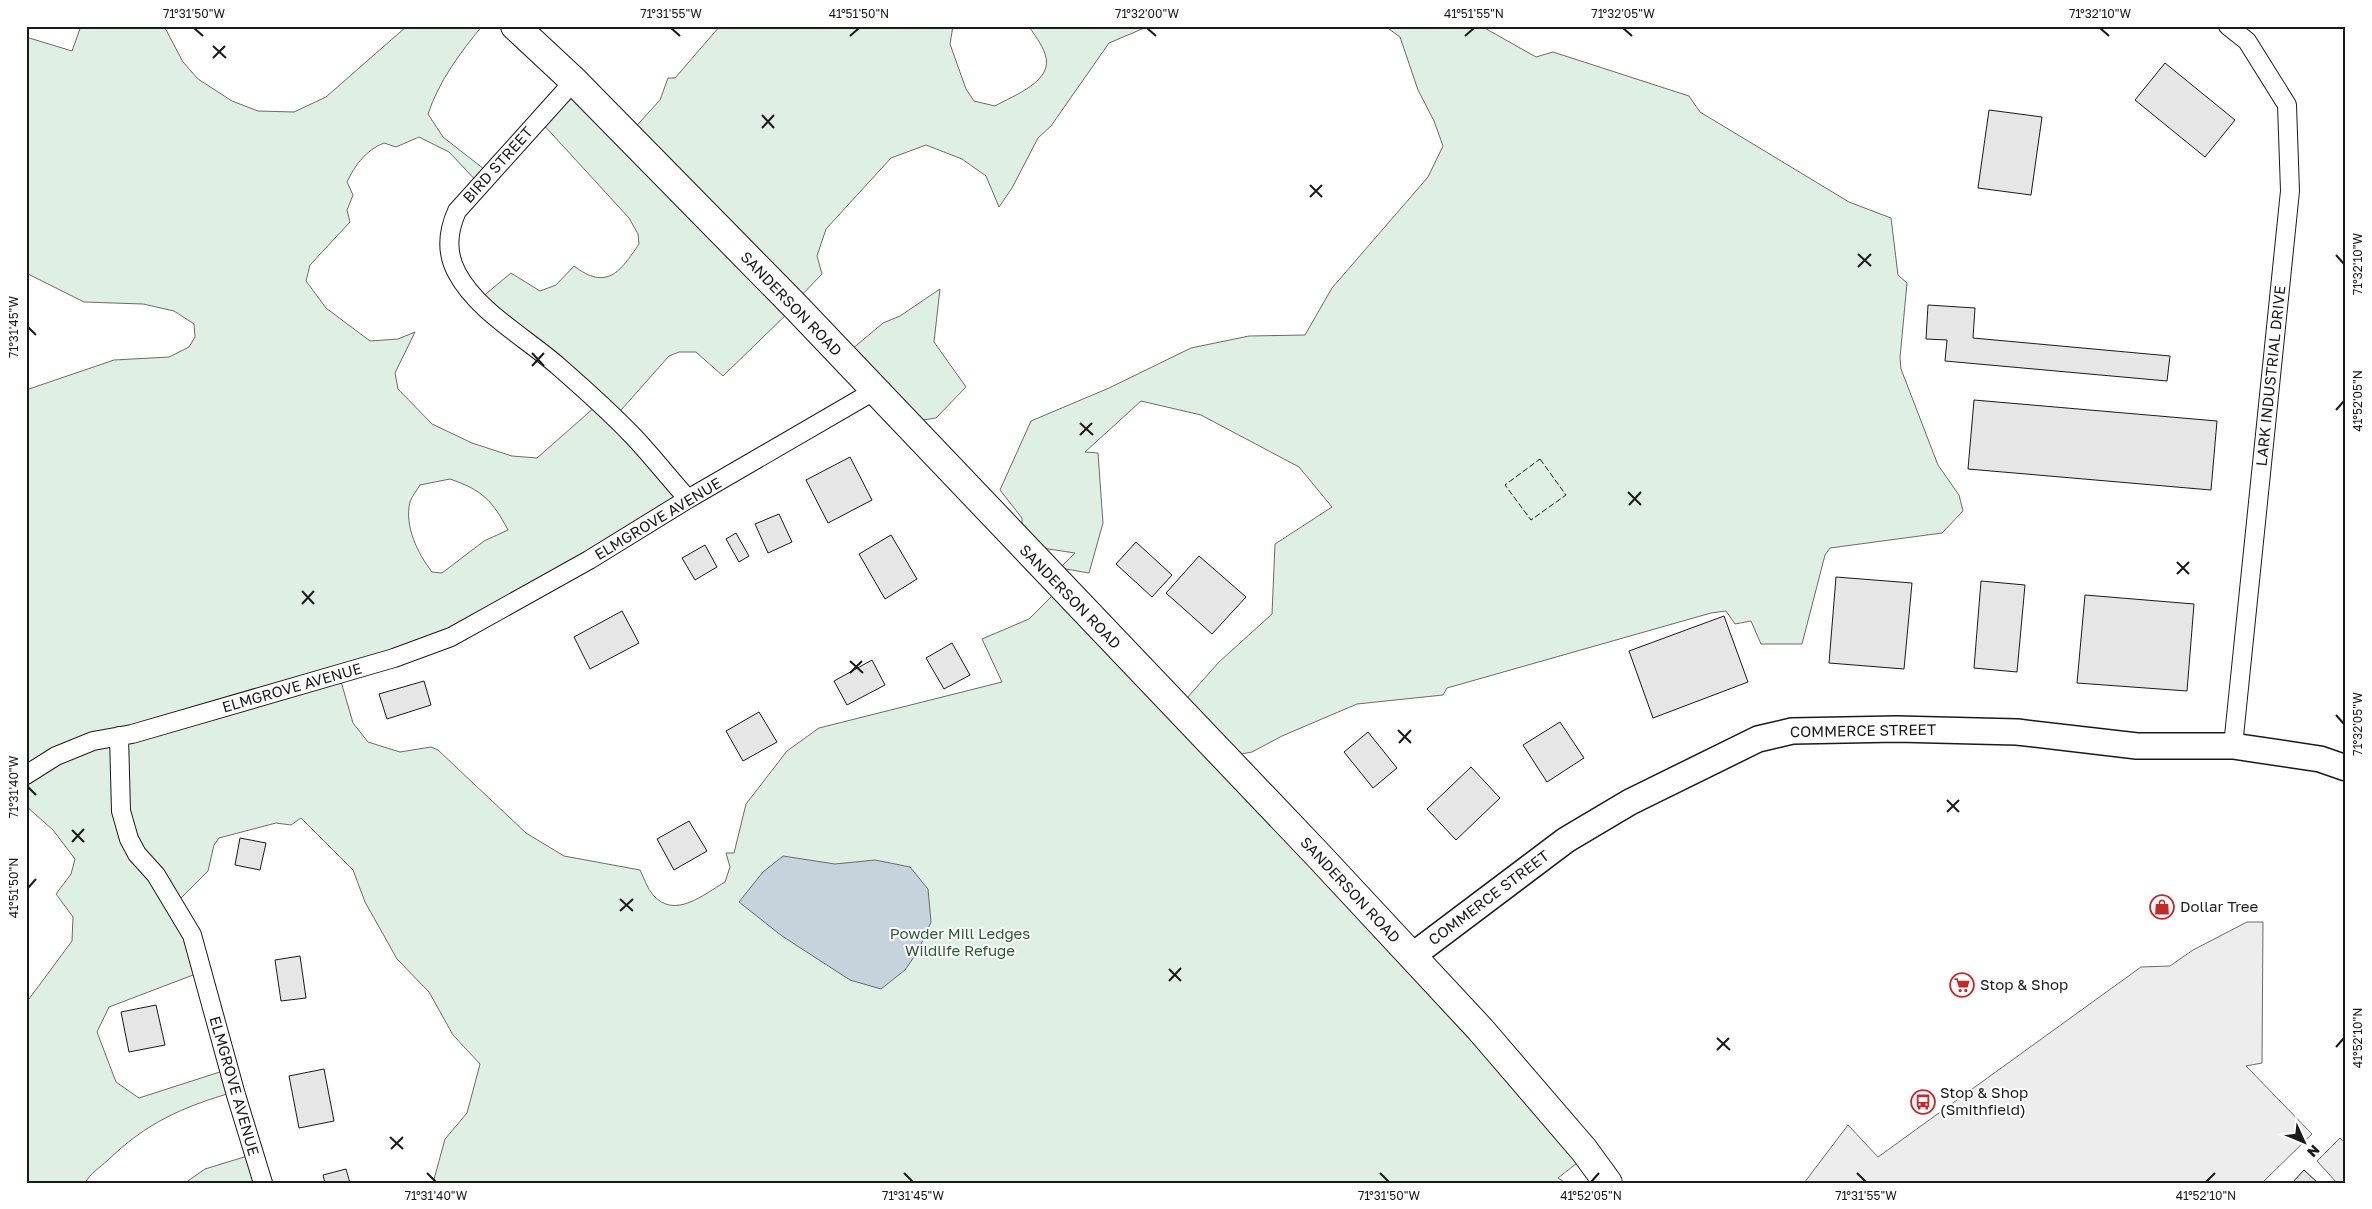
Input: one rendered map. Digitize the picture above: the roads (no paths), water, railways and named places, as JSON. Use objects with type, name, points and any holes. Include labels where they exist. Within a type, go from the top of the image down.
[{"type":"main road","name":"SANDERSON ROAD","points":[[515,26],[574,81],[874,391],[1412,956],[1480,1029],[1584,1150],[1608,1183]]},
{"type":"street","name":"LARK INDUSTRIAL DRIVE","points":[[2228,26],[2247,41],[2287,105],[2290,191],[2234,746]]},
{"type":"street","name":"BIRD STREET","points":[[574,81],[458,211],[453,222],[450,239],[452,261],[458,274],[471,292],[494,315],[558,366],[633,436],[688,499]]},
{"type":"street","name":"ELMGROVE AVENUE","points":[[263,1183],[236,1095],[192,935],[156,875],[137,854],[129,839],[120,811],[120,736],[394,658],[451,637],[589,560],[688,499],[874,391]]},
{"type":"street","name":"COMMERCE STREET","points":[[1412,956],[1566,840],[1630,802],[1758,739],[1792,731],[1897,729],[2017,732],[2137,746],[2234,746],[2320,759],[2346,768]]},
{"type":"street","points":[[26,775],[56,756],[93,741],[120,736]]},
{"type":"place","name":"Dollar Tree","points":[[2162,907]]},
{"type":"place","name":"Stop & Shop","points":[[1962,985]]},
{"type":"place","name":"Stop & Shop (Smithfield)","points":[[1923,1102]]},
{"type":"park label","name":"Powder Mill Ledges Wildlife Refuge","points":[[960,942]]}]
